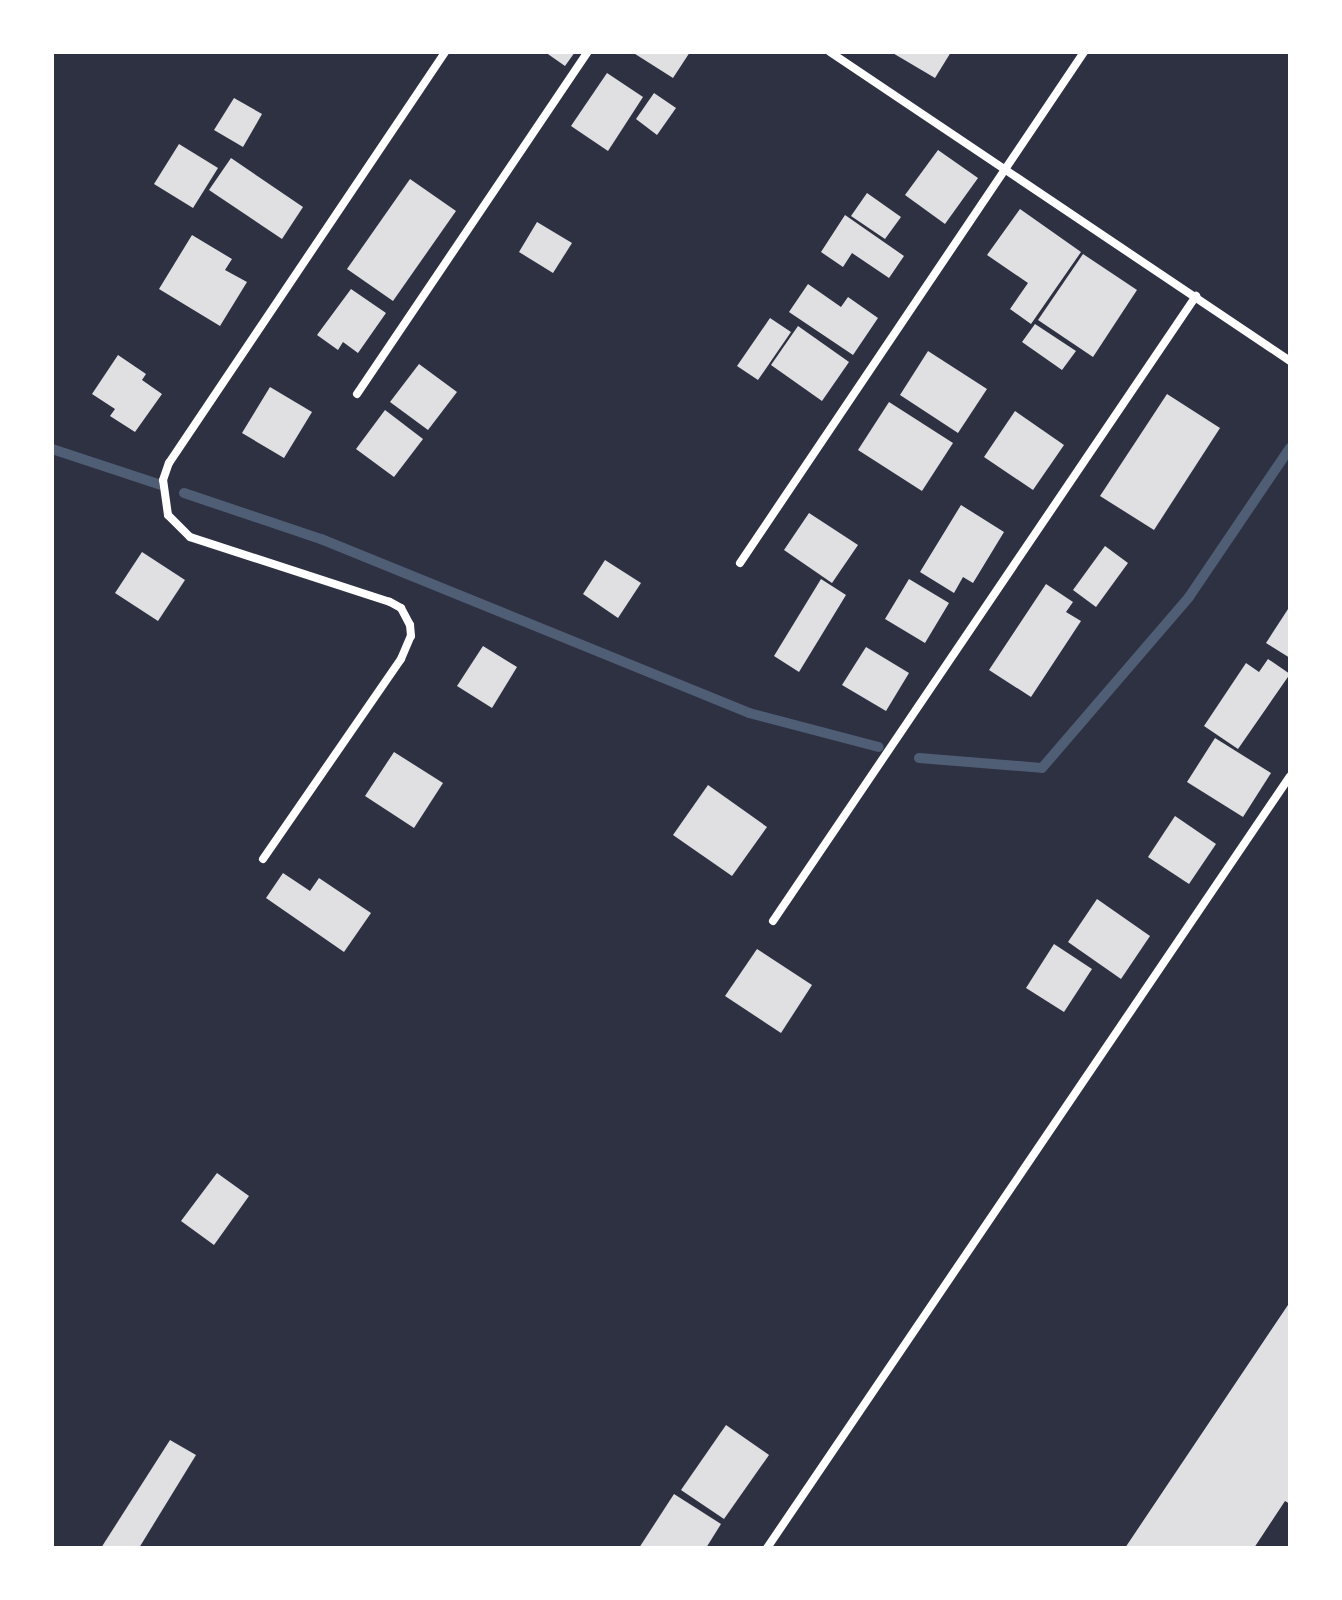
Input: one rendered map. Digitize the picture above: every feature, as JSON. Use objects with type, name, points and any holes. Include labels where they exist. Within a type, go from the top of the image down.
[{"type":"street","points":[[263,859],[401,659],[411,636],[410,625],[401,608],[390,602],[190,537],[168,515],[163,480],[169,463],[445,52]]},
{"type":"street","points":[[357,394],[588,52]]},
{"type":"street","points":[[830,52],[1290,361]]},
{"type":"street","points":[[740,563],[1084,52]]},
{"type":"street","points":[[773,921],[1196,296]]},
{"type":"street","points":[[767,1548],[1290,776]]},
{"type":"building","points":[[545,52],[575,52],[565,66]]},
{"type":"building","points":[[632,52],[690,52],[673,78]]},
{"type":"building","points":[[891,52],[951,52],[935,78]]},
{"type":"building","points":[[607,73],[643,97],[608,151],[571,126]]},
{"type":"building","points":[[654,93],[676,108],[657,135],[636,119]]},
{"type":"building","points":[[234,98],[262,114],[243,147],[214,130]]},
{"type":"building","points":[[179,144],[218,168],[193,208],[154,184]]},
{"type":"building","points":[[938,150],[978,178],[945,224],[905,195]]},
{"type":"building","points":[[231,158],[303,207],[282,239],[209,190]]},
{"type":"building","points":[[410,179],[456,211],[393,301],[347,269]]},
{"type":"building","points":[[867,193],[901,217],[885,239],[851,216]]},
{"type":"building","points":[[1020,209],[1081,252],[1031,324],[1010,309],[1028,283],[987,255]]},
{"type":"building","points":[[845,215],[904,256],[889,278],[852,253],[843,267],[821,252]]},
{"type":"building","points":[[537,222],[572,243],[553,273],[519,252]]},
{"type":"building","points":[[192,235],[232,259],[225,270],[247,282],[220,326],[159,289]]},
{"type":"building","points":[[1083,254],[1137,290],[1093,357],[1038,320]]},
{"type":"building","points":[[808,284],[841,307],[848,297],[878,318],[853,355],[789,312]]},
{"type":"building","points":[[351,289],[386,313],[358,353],[343,342],[338,350],[317,335]]},
{"type":"building","points":[[770,318],[791,332],[758,380],[737,366]]},
{"type":"building","points":[[1035,324],[1076,351],[1062,370],[1022,342]]},
{"type":"building","points":[[798,326],[849,362],[822,401],[771,365]]},
{"type":"building","points":[[928,351],[987,389],[958,433],[900,395]]},
{"type":"building","points":[[118,355],[146,374],[142,380],[162,394],[135,432],[110,416],[115,409],[92,394]]},
{"type":"building","points":[[419,364],[457,392],[428,430],[390,402]]},
{"type":"building","points":[[270,387],[312,412],[284,458],[242,433]]},
{"type":"building","points":[[1167,394],[1220,428],[1154,530],[1100,496]]},
{"type":"building","points":[[889,402],[953,443],[922,491],[858,450]]},
{"type":"building","points":[[385,410],[423,439],[394,477],[356,449]]},
{"type":"building","points":[[1015,411],[1064,445],[1033,490],[984,457]]},
{"type":"building","points":[[961,505],[1004,532],[973,583],[963,577],[954,593],[920,572]]},
{"type":"building","points":[[809,513],[858,545],[832,583],[784,550]]},
{"type":"building","points":[[1105,546],[1128,563],[1096,607],[1073,590]]},
{"type":"building","points":[[142,552],[185,580],[158,621],[115,593]]},
{"type":"building","points":[[605,560],[641,583],[618,618],[583,594]]},
{"type":"building","points":[[821,579],[846,595],[799,672],[774,656]]},
{"type":"building","points":[[909,579],[949,603],[925,643],[885,619]]},
{"type":"building","points":[[1046,584],[1073,602],[1066,612],[1081,621],[1031,697],[989,670]]},
{"type":"building","points":[[1290,606],[1290,658],[1266,643]]},
{"type":"building","points":[[483,646],[517,667],[492,708],[457,686]]},
{"type":"building","points":[[866,647],[909,673],[886,711],[842,685]]},
{"type":"building","points":[[1268,659],[1290,674],[1238,749],[1204,726],[1246,663],[1259,672]]},
{"type":"building","points":[[1215,738],[1271,773],[1243,817],[1187,782]]},
{"type":"building","points":[[394,752],[443,783],[414,828],[365,796]]},
{"type":"building","points":[[708,785],[767,827],[732,876],[673,835]]},
{"type":"building","points":[[1175,816],[1216,844],[1189,884],[1148,857]]},
{"type":"building","points":[[283,873],[310,891],[319,878],[371,913],[344,952],[266,898]]},
{"type":"building","points":[[1097,899],[1150,936],[1121,979],[1068,942]]},
{"type":"building","points":[[1054,944],[1092,969],[1064,1012],[1026,988]]},
{"type":"building","points":[[757,949],[812,985],[781,1033],[725,996]]},
{"type":"building","points":[[217,1173],[249,1196],[214,1245],[181,1221]]},
{"type":"building","points":[[1290,1302],[1290,1504],[1285,1501],[1254,1548],[1125,1548]]},
{"type":"building","points":[[726,1425],[769,1455],[724,1519],[681,1490]]},
{"type":"building","points":[[170,1440],[196,1455],[139,1548],[101,1548]]},
{"type":"building","points":[[674,1494],[721,1524],[706,1548],[639,1548]]},
{"type":"waterway","points":[[919,758],[1042,768],[1189,597],[1290,448]]},
{"type":"waterway","points":[[52,449],[161,485]]},
{"type":"waterway","points":[[184,493],[321,539],[749,713],[879,747]]}]
